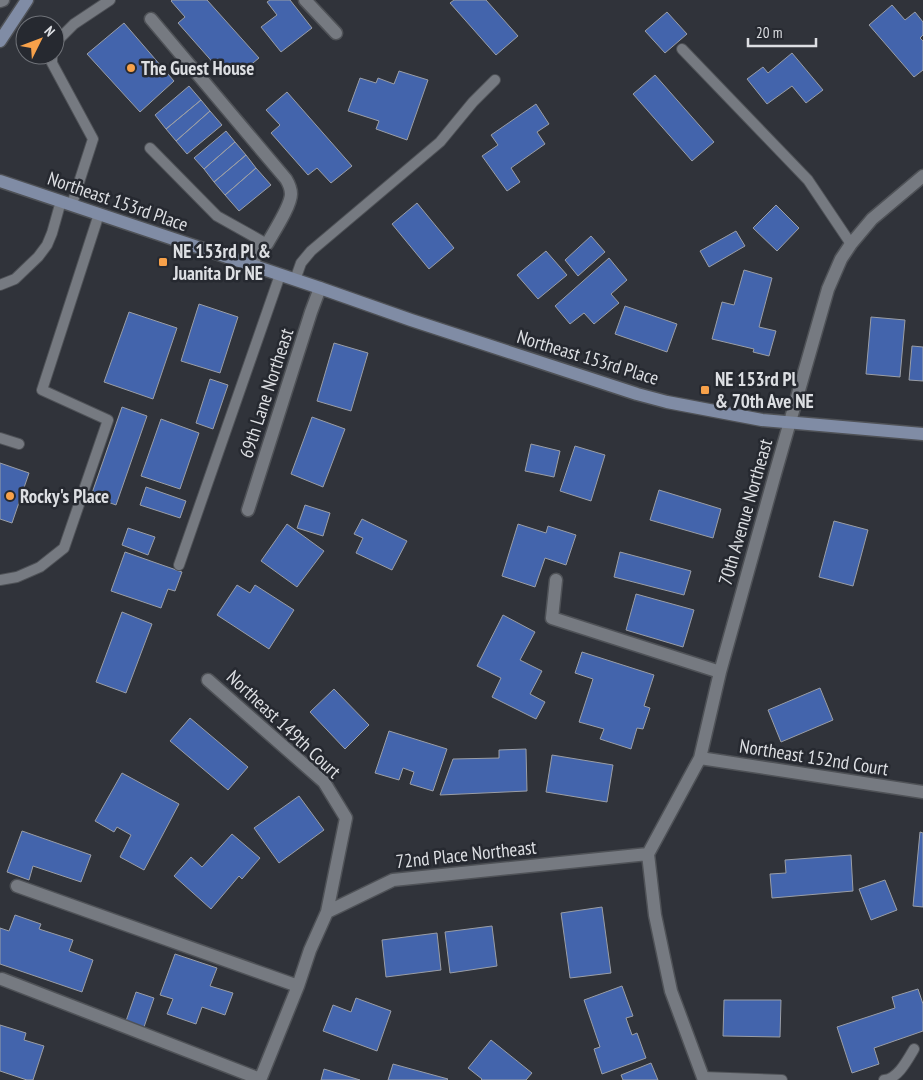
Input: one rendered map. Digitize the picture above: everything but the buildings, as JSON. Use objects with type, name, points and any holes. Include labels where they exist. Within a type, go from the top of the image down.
[{"type":"street","points":[[0,41],[27,0]]},
{"type":"street","points":[[305,0],[336,33]]},
{"type":"street","points":[[150,19],[290,186],[291,196],[286,210],[267,244],[257,248],[253,266]]},
{"type":"street","name":"70th Avenue Northeast","points":[[648,854],[700,758],[720,672],[828,289],[841,258],[851,244],[872,220],[923,176]]},
{"type":"street","name":"Northeast 153rd Place","points":[[0,181],[637,394],[667,402],[762,420],[923,434]]},
{"type":"street","name":"69th Lane Northeast","points":[[248,510],[320,288]]},
{"type":"street","points":[[556,580],[552,618],[720,672]]},
{"type":"street","name":"Northeast 149th Court","points":[[208,680],[324,782],[346,818],[327,912]]},
{"type":"street","name":"Northeast 152nd Court","points":[[700,758],[923,792]]},
{"type":"street","points":[[648,854],[655,915],[671,992],[704,1079]]},
{"type":"street","name":"72nd Place Northeast","points":[[327,912],[393,880],[648,854]]},
{"type":"street","points":[[17,886],[298,986]]},
{"type":"street","points":[[2,979],[260,1080],[298,986],[310,950],[327,912]]},
{"type":"lane","points":[[65,33],[74,24],[110,0]]},
{"type":"lane","points":[[682,49],[808,180],[851,244]]},
{"type":"lane","points":[[0,284],[15,279],[47,246],[93,138],[53,65]]},
{"type":"lane","points":[[295,280],[301,263],[311,251],[440,142],[473,102],[495,80]]},
{"type":"lane","points":[[150,148],[218,216],[267,244]]},
{"type":"lane","points":[[0,580],[17,577],[40,567],[64,548],[108,420],[42,390],[99,214]]},
{"type":"lane","points":[[180,565],[280,275]]},
{"type":"lane","points":[[0,438],[19,444]]},
{"type":"lane","points":[[884,1080],[889,1080],[903,1067],[914,1049]]},
{"type":"lane","points":[[704,1079],[782,1080]]},
{"type":"place","name":"The Guest House","points":[[131,68]]},
{"type":"place","name":"NE 153rd Pl & Juanita Dr NE","points":[[163,262]]},
{"type":"place","name":"NE 153rd Pl & 70th Ave NE","points":[[705,390]]},
{"type":"place","name":"Rocky's Place","points":[[10,496]]}]
